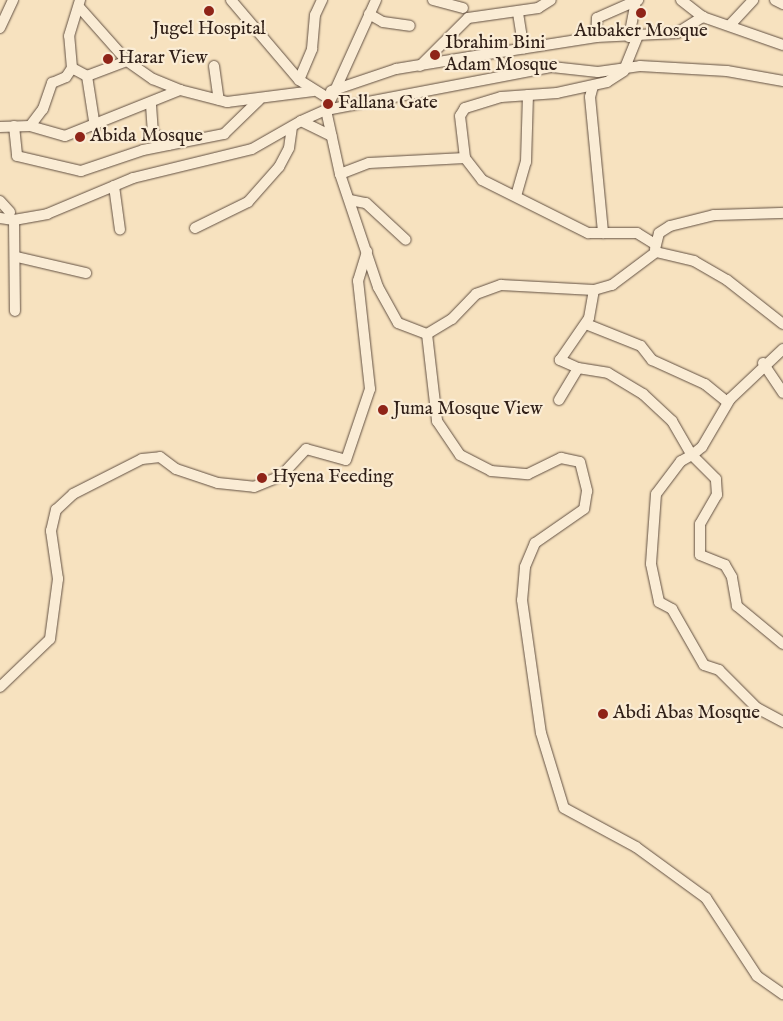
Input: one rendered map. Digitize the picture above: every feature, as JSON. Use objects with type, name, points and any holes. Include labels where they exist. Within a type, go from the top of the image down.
[{"type":"street","points":[[1,23],[13,0]]},
{"type":"street","points":[[232,0],[299,80],[313,91]]},
{"type":"street","points":[[299,80],[312,49],[315,15],[322,0]]},
{"type":"street","points":[[376,0],[330,94],[326,110],[340,174],[378,287],[398,322],[427,334]]},
{"type":"street","points":[[433,0],[463,4],[468,18]]},
{"type":"street","points":[[420,66],[468,18],[518,13],[536,4],[551,0]]},
{"type":"street","points":[[681,0],[703,17],[783,45]]},
{"type":"street","points":[[730,25],[753,0]]},
{"type":"street","points":[[775,0],[783,4]]},
{"type":"street","points":[[596,38],[597,18],[637,1],[633,38],[624,71]]},
{"type":"street","points":[[80,4],[127,61],[153,79],[180,90],[219,100],[259,100],[313,91],[330,94],[420,66],[596,38],[633,38],[677,33],[703,17]]},
{"type":"street","points":[[80,4],[67,48],[72,68],[87,76],[127,61]]},
{"type":"street","points":[[518,13],[524,48]]},
{"type":"street","points":[[369,14],[383,22],[410,26]]},
{"type":"street","points":[[214,66],[219,100]]},
{"type":"street","points":[[783,81],[727,71],[640,66],[624,71],[593,86],[528,95],[465,108],[460,116],[465,158],[482,180],[588,233],[637,233],[654,248],[694,261],[728,280],[783,324]]},
{"type":"street","points":[[30,126],[43,109],[52,82],[61,83],[72,68]]},
{"type":"street","points":[[0,218],[47,214],[114,186],[252,149],[326,110],[530,69],[624,71]]},
{"type":"street","points":[[87,76],[95,127]]},
{"type":"street","points":[[593,86],[590,97],[603,233]]},
{"type":"street","points":[[0,128],[30,126],[65,136],[95,127],[152,105],[180,90]]},
{"type":"street","points":[[516,196],[526,162],[528,95]]},
{"type":"street","points":[[14,126],[18,156],[66,171],[98,169],[125,155],[233,129],[259,100]]},
{"type":"street","points":[[152,105],[152,132],[168,145]]},
{"type":"street","points":[[297,124],[332,136]]},
{"type":"street","points":[[195,228],[248,202],[279,167],[289,148],[297,124]]},
{"type":"street","points":[[340,174],[369,163],[417,157],[465,158]]},
{"type":"street","points":[[114,186],[120,230]]},
{"type":"street","points":[[350,200],[366,203],[406,240]]},
{"type":"street","points":[[0,201],[12,216],[17,257],[15,312]]},
{"type":"street","points":[[427,334],[452,319],[476,294],[501,285],[594,290],[612,285],[654,248],[670,226],[714,215],[783,213]]},
{"type":"street","points":[[0,687],[50,639],[58,579],[51,531],[56,510],[73,494],[151,458],[160,457],[176,469],[218,482],[254,487],[280,476],[306,448],[346,460],[370,389],[358,281],[367,250]]},
{"type":"street","points":[[17,257],[86,273]]},
{"type":"street","points":[[594,290],[586,324],[560,360],[578,368],[608,373],[643,394],[672,421],[692,455],[716,479],[717,495],[700,524],[700,555],[725,566],[732,577],[737,606],[783,644]]},
{"type":"street","points":[[586,324],[641,346],[652,360],[705,384],[727,402]]},
{"type":"street","points":[[427,334],[437,421],[460,455],[491,471],[528,474],[561,458],[580,462],[587,491],[584,509],[535,543],[525,567],[522,600],[541,733],[564,808],[636,847],[706,898],[757,976],[783,994]]},
{"type":"street","points":[[783,349],[763,363],[727,402],[702,447],[669,473],[656,494],[651,564],[660,602],[672,609],[704,665],[719,670],[757,708],[783,722]]},
{"type":"street","points":[[763,363],[783,393]]},
{"type":"street","points":[[560,400],[578,368]]},
{"type":"place","name":"Jugel Hospital","points":[[209,11]]},
{"type":"place","name":"Aubaker Mosque","points":[[641,13]]},
{"type":"place","name":"Ibrahim Bini Adam Mosque","points":[[435,55]]},
{"type":"place","name":"Harar View","points":[[108,59]]},
{"type":"place","name":"Fallana Gate","points":[[328,104]]},
{"type":"place","name":"Abida Mosque","points":[[80,137]]},
{"type":"place","name":"Juma Mosque View","points":[[383,410]]},
{"type":"place","name":"Hyena Feeding","points":[[262,478]]},
{"type":"place","name":"Abdi Abas Mosque","points":[[603,714]]}]
